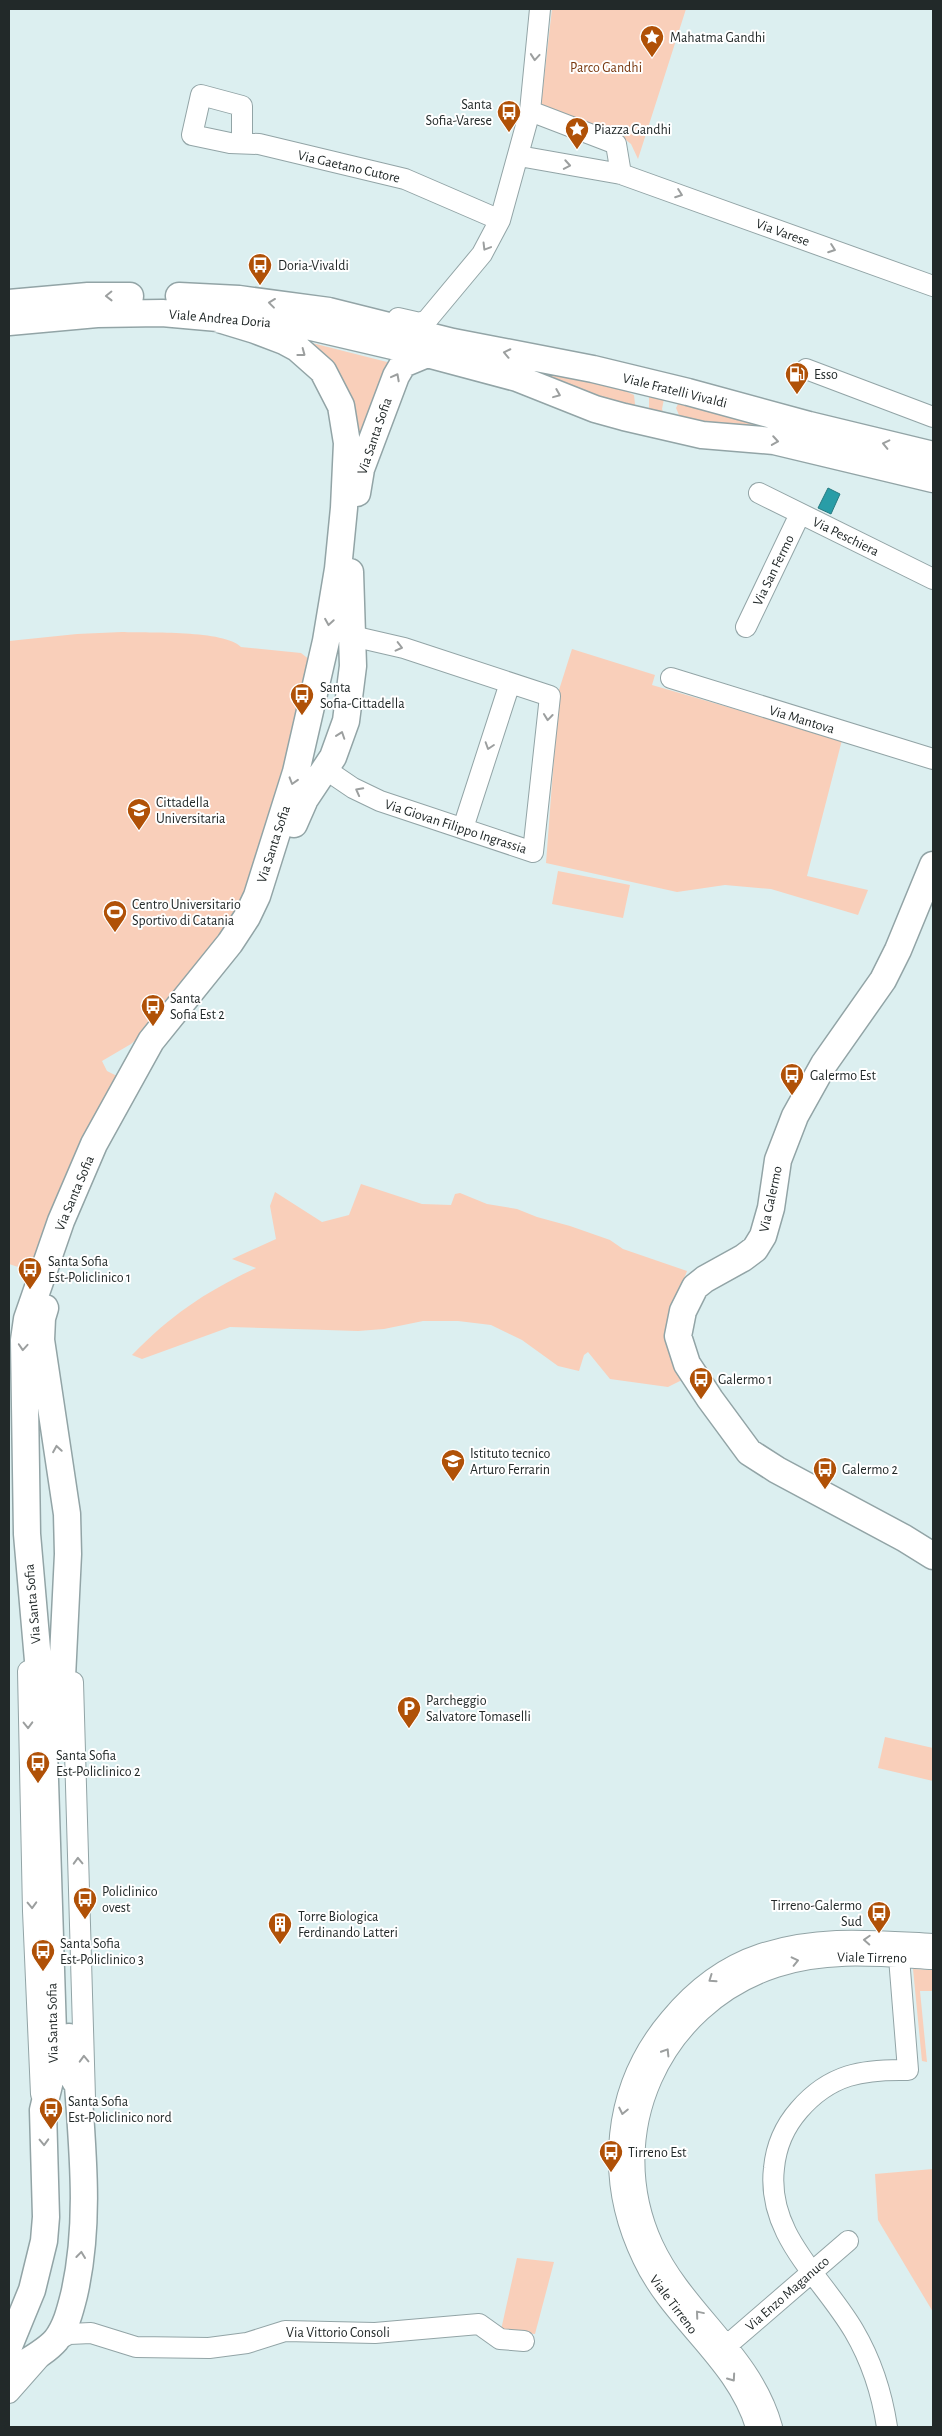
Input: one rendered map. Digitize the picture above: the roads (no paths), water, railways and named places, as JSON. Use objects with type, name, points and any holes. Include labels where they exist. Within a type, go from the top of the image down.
[{"type":"main road","name":"Viale Andrea Doria","points":[[9,303],[88,296],[178,296],[239,299],[320,310],[423,335]]},
{"type":"main road","name":"Viale Andrea Doria","points":[[9,322],[129,313],[209,316],[423,335]]},
{"type":"main road","name":"Via Santa Sofia","points":[[9,2373],[54,2342],[64,2329],[73,2297],[83,2234],[84,2160],[78,2085],[62,2079],[54,2064],[43,1718],[28,1571],[25,1490],[24,1340],[36,1291],[77,1181],[137,1063],[172,1015],[230,943],[247,917],[257,896],[296,772],[322,663],[338,569],[344,508],[347,431],[341,406],[329,380],[306,355],[284,341],[209,316]]},
{"type":"main road","name":"Viale Fratelli Vivaldi","points":[[423,335],[593,370],[688,392],[809,426],[933,455]]},
{"type":"main road","points":[[423,335],[517,378],[595,409],[702,435],[774,441],[933,479]]},
{"type":"main road","name":"Via Santa Sofia","points":[[10,2336],[26,2304],[39,2268],[44,2241],[46,2217],[42,2110],[46,2089],[62,2079],[70,2069],[59,1730],[68,1543],[62,1485],[44,1363],[42,1318],[73,1225],[107,1151],[162,1049],[239,953],[259,922],[304,799],[333,757],[346,721],[353,666],[349,585],[360,469],[396,376],[423,335]]},
{"type":"main road","points":[[537,359],[639,391],[642,397],[639,409],[624,417]]},
{"type":"main road","points":[[688,392],[672,402],[672,413],[676,418],[727,437]]},
{"type":"main road","name":"Via Galermo","points":[[933,865],[898,950],[883,980],[824,1064],[795,1116],[778,1160],[771,1208],[763,1236],[754,1249],[743,1258],[705,1279],[695,1287],[683,1311],[678,1336],[687,1364],[710,1399],[750,1452],[777,1470],[904,1538],[933,1556]]},
{"type":"main road","points":[[25,1490],[32,1496],[41,1499],[50,1498],[58,1493],[62,1485]]},
{"type":"main road","points":[[27,1534],[32,1526],[41,1521],[51,1520],[61,1524],[68,1543]]},
{"type":"main road","points":[[10,2336],[19,2351],[32,2357]]},
{"type":"street","name":"Via Santa Sofia","points":[[423,335],[482,254],[500,220],[530,111],[540,9]]},
{"type":"street","name":"Via Gaetano Cutore","points":[[242,143],[242,106],[201,95],[192,135],[230,143],[258,144],[405,178],[500,220]]},
{"type":"street","points":[[530,111],[616,144],[627,176]]},
{"type":"street","name":"Via Varese","points":[[519,156],[627,176],[931,280]]},
{"type":"street","points":[[806,369],[933,417]]},
{"type":"street","name":"Via Peschiera","points":[[759,493],[933,579]]},
{"type":"street","name":"Via San Fermo","points":[[746,627],[800,514]]},
{"type":"street","name":"Via Giovan Filippo Ingrassia","points":[[325,770],[380,801],[533,852],[550,696],[404,648],[352,636]]},
{"type":"street","name":"Via Mantova","points":[[671,678],[933,759]]},
{"type":"street","points":[[463,828],[510,683]]},
{"type":"street","points":[[68,1543],[85,2088],[84,2160]]},
{"type":"street","points":[[28,1571],[27,1629],[32,1893],[42,2110]]},
{"type":"street","name":"Viale Tirreno","points":[[756,2427],[721,2351],[673,2281],[653,2244],[643,2216],[635,2181],[636,2141],[642,2102],[655,2072],[672,2044],[698,2011],[720,1994],[751,1977],[787,1963],[933,1944]]},
{"type":"street","points":[[887,2427],[873,2370],[864,2349],[845,2317],[790,2242],[777,2211],[773,2177],[779,2144],[791,2121],[806,2101],[834,2081],[866,2070],[908,2070],[898,1950]]},
{"type":"street","name":"Viale Tirreno","points":[[898,1950],[933,1959]]},
{"type":"street","name":"Via Enzo Maganuco","points":[[721,2351],[848,2241]]},
{"type":"street","points":[[73,2297],[77,2315],[90,2333]]},
{"type":"street","name":"Via Vittorio Consoli","points":[[90,2333],[136,2347],[209,2348],[247,2343],[285,2331],[375,2333],[479,2324],[500,2339],[524,2341]]},
{"type":"street","points":[[9,2393],[54,2342],[69,2334],[90,2333]]},
{"type":"street","name":"Viale Tirreno","points":[[721,2351],[754,2382],[772,2427]]},
{"type":"water","points":[[828,488],[840,494],[831,514],[818,508]]},
{"type":"place","name":"Mahatma Gandhi","points":[[652,58]]},
{"type":"place","name":"Santa Sofia-Varese","points":[[509,133]]},
{"type":"place","name":"Piazza Gandhi","points":[[577,150]]},
{"type":"place","name":"Doria-Vivaldi","points":[[260,286]]},
{"type":"place","name":"Esso","points":[[797,395]]},
{"type":"place","name":"Santa Sofia-Cittadella","points":[[302,716]]},
{"type":"place","name":"Cittadella Universitaria","points":[[139,831]]},
{"type":"place","name":"Centro Universitario Sportivo di Catania","points":[[115,933]]},
{"type":"place","name":"Santa Sofia Est 2","points":[[153,1027]]},
{"type":"place","name":"Galermo Est","points":[[792,1096]]},
{"type":"place","name":"Santa Sofia Est-Policlinico 1","points":[[30,1290]]},
{"type":"place","name":"Galermo 1","points":[[701,1400]]},
{"type":"place","name":"Istituto tecnico Arturo Ferrarin","points":[[453,1482]]},
{"type":"place","name":"Galermo 2","points":[[825,1490]]},
{"type":"place","name":"Parcheggio Salvatore Tomaselli","points":[[409,1729]]},
{"type":"place","name":"Santa Sofia Est-Policlinico 2","points":[[38,1784]]},
{"type":"place","name":"Policlinico ovest","points":[[85,1920]]},
{"type":"place","name":"Tirreno-Galermo Sud","points":[[879,1934]]},
{"type":"place","name":"Torre Biologica Ferdinando Latteri","points":[[280,1945]]},
{"type":"place","name":"Santa Sofia Est-Policlinico 3","points":[[43,1972]]},
{"type":"place","name":"Santa Sofia Est-Policlinico nord","points":[[51,2130]]},
{"type":"place","name":"Tirreno Est","points":[[611,2173]]},
{"type":"park label","name":"Parco Gandhi","points":[[606,67]]}]
